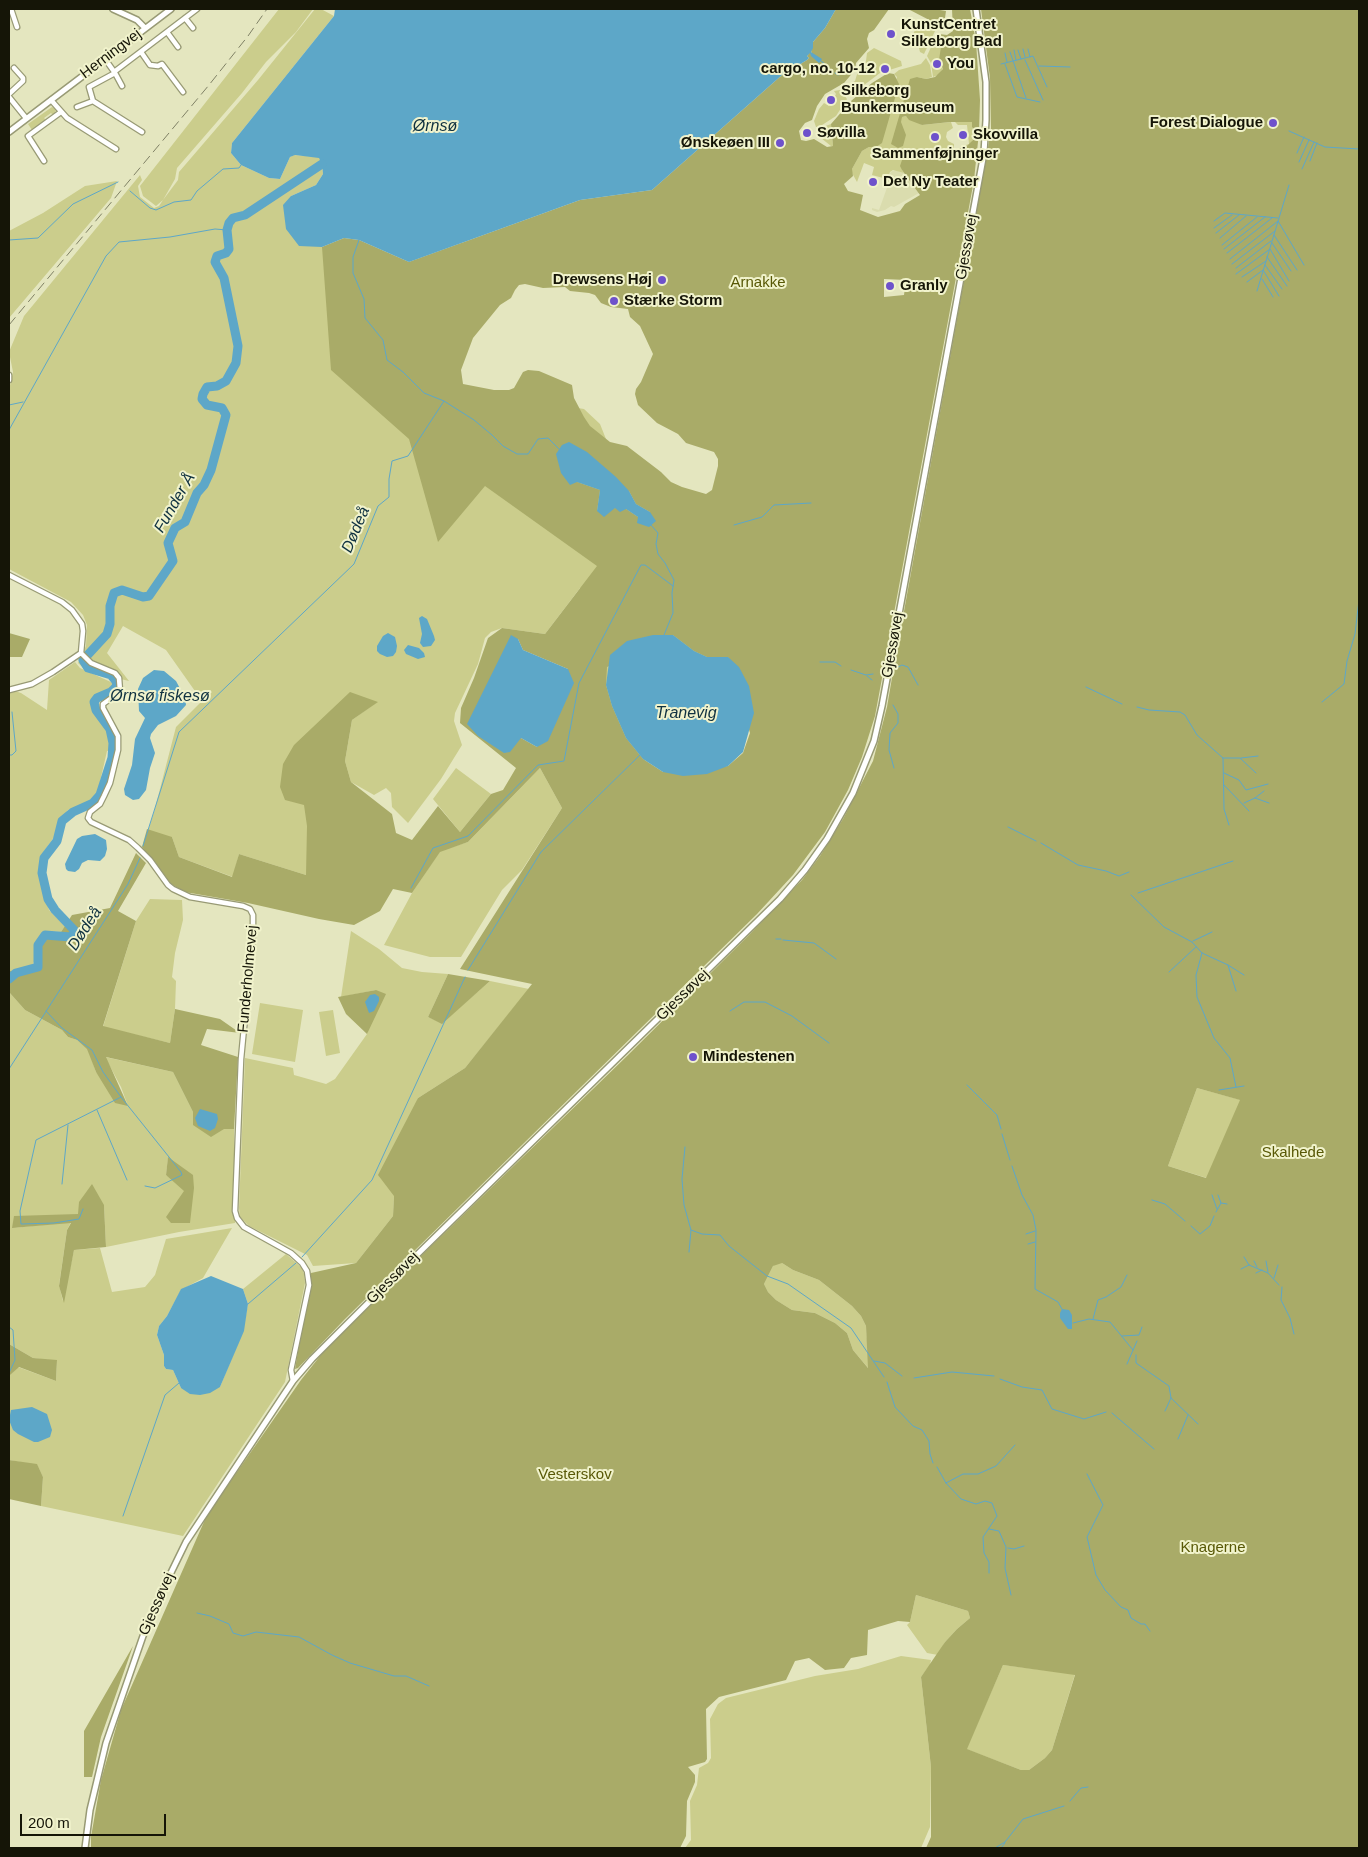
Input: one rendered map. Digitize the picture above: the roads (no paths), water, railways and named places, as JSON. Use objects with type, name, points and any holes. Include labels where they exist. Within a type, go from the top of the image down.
[{"type":"street","points":[[11,9],[17,27]]},
{"type":"street","points":[[113,9],[137,20],[145,28]]},
{"type":"street","name":"Herningvej","points":[[9,132],[170,9]]},
{"type":"street","points":[[142,132],[93,100],[89,87],[115,72],[198,9]]},
{"type":"street","name":"Gjessøvej","points":[[86,1848],[90,1810],[106,1743],[143,1636],[160,1595],[186,1542],[293,1381],[312,1359],[381,1290],[780,899],[805,870],[827,839],[853,793],[874,740],[882,706],[984,153],[986,120],[985,73],[976,9]]},
{"type":"street","points":[[185,18],[193,28]]},
{"type":"street","points":[[167,32],[178,47]]},
{"type":"street","points":[[141,52],[150,65],[158,66],[162,64],[183,92]]},
{"type":"street","points":[[105,59],[115,72],[122,86]]},
{"type":"street","points":[[14,68],[23,78],[23,81],[9,95],[26,118]]},
{"type":"street","points":[[51,100],[66,118],[116,149]]},
{"type":"street","points":[[77,107],[93,100]]},
{"type":"street","points":[[44,161],[28,136],[61,112]]},
{"type":"street","points":[[9,375],[9,380]]},
{"type":"street","points":[[9,576],[62,602],[72,610],[82,624],[83,631],[81,653],[54,672],[32,684],[9,690]]},
{"type":"street","name":"Funderholmevej","points":[[81,653],[91,663],[115,673],[119,678],[121,686],[117,694],[103,704],[104,712],[118,736],[118,750],[110,783],[100,804],[90,812],[88,818],[91,822],[129,840],[150,860],[173,890],[190,897],[243,906],[250,909],[253,915],[253,934],[241,1059],[235,1211],[237,1218],[244,1226],[291,1253],[302,1263],[307,1271],[309,1285],[291,1370],[293,1381]]},
{"type":"water","name":"Ørnsø","points":[[335,9],[836,9],[825,28],[813,42],[811,52],[822,59],[819,63],[810,53],[807,56],[809,58],[807,60],[782,75],[652,190],[580,200],[409,262],[359,240],[344,238],[322,247],[299,246],[286,229],[283,205],[291,196],[316,185],[323,174],[319,158],[295,155],[290,157],[280,179],[269,178],[241,165],[231,153],[232,143],[334,16]]},
{"type":"water","points":[[569,442],[587,452],[616,477],[629,491],[636,504],[650,512],[656,521],[649,527],[637,523],[638,517],[626,509],[620,512],[615,508],[604,517],[597,511],[600,490],[577,482],[570,485],[561,473],[556,454],[562,445]]},
{"type":"water","points":[[422,616],[427,619],[434,636],[435,640],[431,646],[423,647],[420,643],[422,634],[419,618]]},
{"type":"water","points":[[388,633],[395,637],[397,646],[393,656],[387,657],[377,651],[377,646],[383,636]]},
{"type":"water","points":[[511,635],[518,639],[523,650],[568,669],[574,683],[548,741],[537,747],[521,738],[510,752],[504,753],[478,736],[467,724]]},
{"type":"water","name":"Tranevig","points":[[653,635],[673,635],[694,651],[707,657],[728,657],[739,667],[749,686],[754,713],[743,752],[728,766],[707,774],[683,776],[663,772],[643,759],[626,738],[612,706],[606,685],[610,655],[627,641]]},
{"type":"water","points":[[408,645],[419,648],[425,657],[418,659],[406,654],[404,650]]},
{"type":"water","name":"Ørnsø fiskesø","points":[[154,670],[164,671],[176,681],[185,698],[186,705],[176,716],[158,725],[151,734],[150,738],[155,753],[146,790],[139,799],[133,800],[125,795],[124,789],[132,765],[135,739],[145,718],[139,711],[138,689],[143,678]]},
{"type":"water","points":[[95,834],[106,840],[107,849],[105,856],[100,861],[88,860],[82,863],[75,872],[68,871],[65,864],[77,839],[82,836]]},
{"type":"water","points":[[375,994],[379,997],[379,1001],[374,1011],[369,1013],[365,1002],[370,995]]},
{"type":"water","points":[[200,1109],[217,1114],[218,1119],[215,1128],[210,1131],[198,1126],[195,1118]]},
{"type":"water","points":[[211,1276],[243,1289],[248,1304],[244,1331],[220,1387],[210,1393],[190,1394],[181,1388],[173,1370],[166,1369],[164,1366],[164,1355],[157,1335],[159,1326],[167,1316],[181,1289]]},
{"type":"water","points":[[1062,1309],[1069,1310],[1072,1315],[1072,1329],[1068,1329],[1060,1318]]},
{"type":"water","points":[[32,1407],[47,1414],[52,1430],[50,1437],[38,1442],[18,1434],[13,1430],[9,1420],[11,1410]]},
{"type":"waterway","points":[[1023,49],[1025,57]]},
{"type":"waterway","points":[[1028,49],[1030,57]]},
{"type":"waterway","points":[[1014,50],[1016,60]]},
{"type":"waterway","points":[[1018,50],[1021,59]]},
{"type":"waterway","points":[[1010,52],[1026,98]]},
{"type":"waterway","points":[[1005,53],[1007,62]]},
{"type":"waterway","points":[[1001,64],[1033,56],[1047,87]]},
{"type":"waterway","points":[[1025,60],[1043,100]]},
{"type":"waterway","points":[[821,61],[825,64]]},
{"type":"waterway","points":[[1005,64],[1017,97],[1040,102]]},
{"type":"waterway","points":[[1039,66],[1070,67]]},
{"type":"waterway","points":[[1289,131],[1325,147],[1359,149]]},
{"type":"waterway","points":[[1297,153],[1304,137]]},
{"type":"waterway","points":[[1299,162],[1309,140]]},
{"type":"waterway","points":[[1302,169],[1314,142]]},
{"type":"waterway","points":[[1310,161],[1317,143]]},
{"type":"waterway","name":"Funder Å","points":[[9,979],[16,973],[38,967],[38,945],[45,935],[71,937],[75,931],[55,910],[48,899],[42,873],[44,858],[57,841],[62,821],[73,812],[93,803],[100,795],[112,758],[113,743],[110,729],[96,710],[94,702],[97,698],[111,692],[117,686],[116,681],[111,675],[88,668],[83,660],[107,634],[110,624],[110,606],[114,593],[122,590],[143,597],[149,596],[173,561],[168,543],[175,528],[185,522],[197,493],[204,485],[211,470],[226,415],[222,408],[207,405],[202,399],[203,394],[207,387],[217,386],[226,381],[236,363],[238,346],[224,278],[215,262],[217,256],[226,253],[229,249],[227,230],[229,223],[233,218],[245,215],[322,164]]},
{"type":"waterway","points":[[130,191],[150,208],[156,210],[174,202],[191,200],[197,191],[223,169],[239,168],[241,165]]},
{"type":"waterway","points":[[9,240],[38,238],[73,204],[118,182]]},
{"type":"waterway","points":[[1257,291],[1289,185]]},
{"type":"waterway","points":[[1214,221],[1225,213],[1278,218]]},
{"type":"waterway","points":[[1214,228],[1232,215]]},
{"type":"waterway","points":[[1216,233],[1239,215]]},
{"type":"waterway","points":[[1220,238],[1246,216]]},
{"type":"waterway","points":[[1222,245],[1257,217]]},
{"type":"waterway","points":[[1224,249],[1265,217]]},
{"type":"waterway","points":[[1227,253],[1272,218]]},
{"type":"waterway","points":[[1230,259],[1278,221],[1304,265]]},
{"type":"waterway","points":[[9,430],[106,256],[119,242],[170,237],[215,229],[227,230]]},
{"type":"waterway","points":[[1232,264],[1275,231]]},
{"type":"waterway","points":[[1274,235],[1297,270]]},
{"type":"waterway","name":"Dødeå","points":[[143,846],[179,732],[354,564],[378,506],[389,497],[392,461],[408,456],[444,401],[424,393],[403,372],[387,360],[383,340],[365,318],[364,299],[353,273],[353,257],[359,240]]},
{"type":"waterway","points":[[1236,268],[1271,241]]},
{"type":"waterway","points":[[1272,243],[1291,271]]},
{"type":"waterway","points":[[1236,274],[1270,249],[1289,281]]},
{"type":"waterway","points":[[1267,257],[1287,286]]},
{"type":"waterway","points":[[1242,277],[1266,261]]},
{"type":"waterway","points":[[1265,265],[1282,289]]},
{"type":"waterway","points":[[1247,282],[1263,270],[1279,296]]},
{"type":"waterway","points":[[1262,279],[1273,297]]},
{"type":"waterway","points":[[444,401],[474,420],[503,446],[517,454],[528,454],[538,439],[548,438],[559,449]]},
{"type":"waterway","points":[[9,405],[23,402]]},
{"type":"waterway","points":[[734,525],[762,517],[774,505],[811,503]]},
{"type":"waterway","points":[[651,525],[658,533],[656,544],[658,554],[674,580],[672,593],[673,613],[664,635]]},
{"type":"waterway","points":[[411,888],[433,848],[468,836],[538,765],[564,761],[579,683],[641,565],[645,565],[673,586]]},
{"type":"waterway","points":[[1322,702],[1344,684],[1347,661],[1355,634],[1359,600]]},
{"type":"waterway","points":[[820,662],[835,662],[841,666]]},
{"type":"waterway","points":[[898,667],[902,665],[908,667],[918,685]]},
{"type":"waterway","points":[[851,670],[866,675],[873,674]]},
{"type":"waterway","points":[[867,676],[872,680]]},
{"type":"waterway","points":[[1086,687],[1122,704]]},
{"type":"waterway","points":[[893,705],[898,714],[898,723],[890,733],[889,750],[894,768]]},
{"type":"waterway","points":[[1137,707],[1149,710],[1180,712],[1185,715],[1197,735],[1223,758],[1224,809],[1229,825]]},
{"type":"waterway","points":[[9,755],[16,751],[12,712]]},
{"type":"waterway","points":[[468,970],[541,852],[640,755]]},
{"type":"waterway","points":[[1241,758],[1258,756]]},
{"type":"waterway","points":[[1223,758],[1240,758],[1256,773]]},
{"type":"waterway","points":[[1224,773],[1239,780],[1246,790],[1268,784]]},
{"type":"waterway","points":[[1224,785],[1249,811]]},
{"type":"waterway","points":[[1244,803],[1264,791]]},
{"type":"waterway","points":[[1255,798],[1269,803]]},
{"type":"waterway","points":[[1008,827],[1036,841]]},
{"type":"waterway","points":[[1041,843],[1078,865],[1119,876],[1129,872]]},
{"type":"waterway","name":"Dødeå","points":[[9,1069],[128,884],[140,858]]},
{"type":"waterway","points":[[1138,893],[1233,861]]},
{"type":"waterway","points":[[9,892],[9,915]]},
{"type":"waterway","points":[[1131,895],[1164,927],[1192,942],[1202,953],[1244,975]]},
{"type":"waterway","points":[[1193,941],[1212,932]]},
{"type":"waterway","points":[[776,939],[781,939]]},
{"type":"waterway","points":[[783,940],[814,943],[836,959]]},
{"type":"waterway","points":[[1169,972],[1196,947]]},
{"type":"waterway","points":[[1202,953],[1196,975],[1197,997],[1214,1038],[1230,1058],[1236,1087]]},
{"type":"waterway","points":[[1228,965],[1236,991]]},
{"type":"waterway","points":[[302,1257],[372,1180],[465,977]]},
{"type":"waterway","points":[[730,1011],[744,1002],[765,1002],[792,1016],[829,1043]]},
{"type":"waterway","points":[[46,1011],[62,1028],[92,1050],[103,1072],[121,1097],[36,1140],[20,1211],[21,1224],[54,1223],[79,1219],[83,1209]]},
{"type":"waterway","points":[[967,1085],[997,1115],[1001,1129]]},
{"type":"waterway","points":[[1219,1090],[1244,1086]]},
{"type":"waterway","points":[[121,1097],[182,1175],[155,1188],[145,1186]]},
{"type":"waterway","points":[[97,1110],[127,1180]]},
{"type":"waterway","points":[[62,1184],[68,1125]]},
{"type":"waterway","points":[[1002,1134],[1010,1160]]},
{"type":"waterway","points":[[685,1147],[682,1179],[684,1205],[691,1230],[689,1252]]},
{"type":"waterway","points":[[1012,1166],[1022,1195],[1033,1215],[1036,1230],[1035,1289],[1058,1302],[1062,1309]]},
{"type":"waterway","points":[[1212,1195],[1217,1209]]},
{"type":"waterway","points":[[1216,1212],[1221,1203],[1218,1195]]},
{"type":"waterway","points":[[1152,1200],[1165,1204],[1185,1221]]},
{"type":"waterway","points":[[1221,1203],[1227,1204]]},
{"type":"waterway","points":[[1191,1226],[1200,1234],[1210,1226],[1214,1216]]},
{"type":"waterway","points":[[691,1230],[702,1234],[720,1235],[729,1246],[767,1276],[788,1284],[851,1328],[884,1377]]},
{"type":"waterway","points":[[1026,1234],[1035,1231]]},
{"type":"waterway","points":[[1028,1244],[1035,1242]]},
{"type":"waterway","points":[[1244,1257],[1249,1265],[1268,1273],[1279,1285]]},
{"type":"waterway","points":[[1254,1261],[1257,1267]]},
{"type":"waterway","points":[[1266,1261],[1268,1272]]},
{"type":"waterway","points":[[248,1304],[296,1263]]},
{"type":"waterway","points":[[1241,1269],[1249,1265]]},
{"type":"waterway","points":[[1274,1278],[1278,1265]]},
{"type":"waterway","points":[[1256,1273],[1262,1270]]},
{"type":"waterway","points":[[1093,1319],[1098,1300],[1121,1287],[1127,1275]]},
{"type":"waterway","points":[[1282,1287],[1281,1300],[1290,1318],[1294,1334]]},
{"type":"waterway","points":[[1073,1323],[1089,1319],[1110,1322],[1133,1350]]},
{"type":"waterway","points":[[9,1327],[13,1330],[15,1360],[9,1373]]},
{"type":"waterway","points":[[1122,1336],[1139,1335],[1142,1327]]},
{"type":"waterway","points":[[1127,1364],[1137,1341]]},
{"type":"waterway","points":[[1136,1355],[1136,1363],[1169,1386],[1171,1398],[1198,1424]]},
{"type":"waterway","points":[[874,1361],[885,1363],[902,1376]]},
{"type":"waterway","points":[[914,1378],[952,1372],[994,1376]]},
{"type":"waterway","points":[[1000,1379],[1022,1387],[1042,1390],[1052,1409],[1084,1419],[1106,1412]]},
{"type":"waterway","points":[[887,1382],[895,1407],[913,1426],[922,1430],[929,1441],[933,1463]]},
{"type":"waterway","points":[[123,1516],[165,1395],[179,1383]]},
{"type":"waterway","points":[[1165,1411],[1171,1398]]},
{"type":"waterway","points":[[1112,1413],[1154,1449]]},
{"type":"waterway","points":[[1178,1439],[1188,1415]]},
{"type":"waterway","points":[[946,1483],[963,1474],[978,1474],[996,1466],[1015,1445]]},
{"type":"waterway","points":[[937,1467],[946,1483],[961,1499],[976,1504],[985,1501],[992,1503],[997,1516],[983,1537],[984,1553],[989,1562],[989,1573]]},
{"type":"waterway","points":[[1087,1474],[1103,1505],[1087,1537],[1096,1575],[1105,1590],[1121,1607],[1128,1610],[1131,1618],[1141,1624],[1145,1624],[1150,1631]]},
{"type":"waterway","points":[[989,1529],[999,1531],[1006,1547],[1005,1568],[1011,1595]]},
{"type":"waterway","points":[[1008,1548],[1014,1549],[1024,1546]]},
{"type":"waterway","points":[[197,1613],[229,1624],[233,1633],[243,1636],[256,1632],[299,1637],[350,1663],[394,1676],[406,1676],[429,1686]]},
{"type":"waterway","points":[[1070,1801],[1081,1788],[1088,1787]]},
{"type":"waterway","points":[[995,1848],[1005,1842],[1023,1819],[1064,1806]]},
{"type":"waterway","points":[[1001,1848],[1005,1843]]},
{"type":"railway","points":[[9,325],[209,85],[267,9]]},
{"type":"place","name":"KunstCentret Silkeborg Bad","points":[[891,34]]},
{"type":"place","name":"You","points":[[937,64]]},
{"type":"place","name":"cargo, no. 10-12","points":[[885,69]]},
{"type":"place","name":"Silkeborg Bunkermuseum","points":[[831,100]]},
{"type":"place","name":"Forest Dialogue","points":[[1273,123]]},
{"type":"place","name":"Søvilla","points":[[807,133]]},
{"type":"place","name":"Skovvilla","points":[[963,135]]},
{"type":"place","name":"Sammenføjninger","points":[[935,137]]},
{"type":"place","name":"Ønskeøen III","points":[[780,143]]},
{"type":"place","name":"Det Ny Teater","points":[[873,182]]},
{"type":"place","name":"Drewsens Høj","points":[[662,280]]},
{"type":"place","name":"Granly","points":[[890,286]]},
{"type":"place","name":"Stærke Storm","points":[[614,301]]},
{"type":"place","name":"Mindestenen","points":[[693,1057]]},
{"type":"park label","name":"Arnakke","points":[[758,283]]},
{"type":"park label","name":"Skalhede","points":[[1293,1153]]},
{"type":"park label","name":"Vesterskov","points":[[575,1475]]},
{"type":"park label","name":"Knagerne","points":[[1213,1548]]}]
